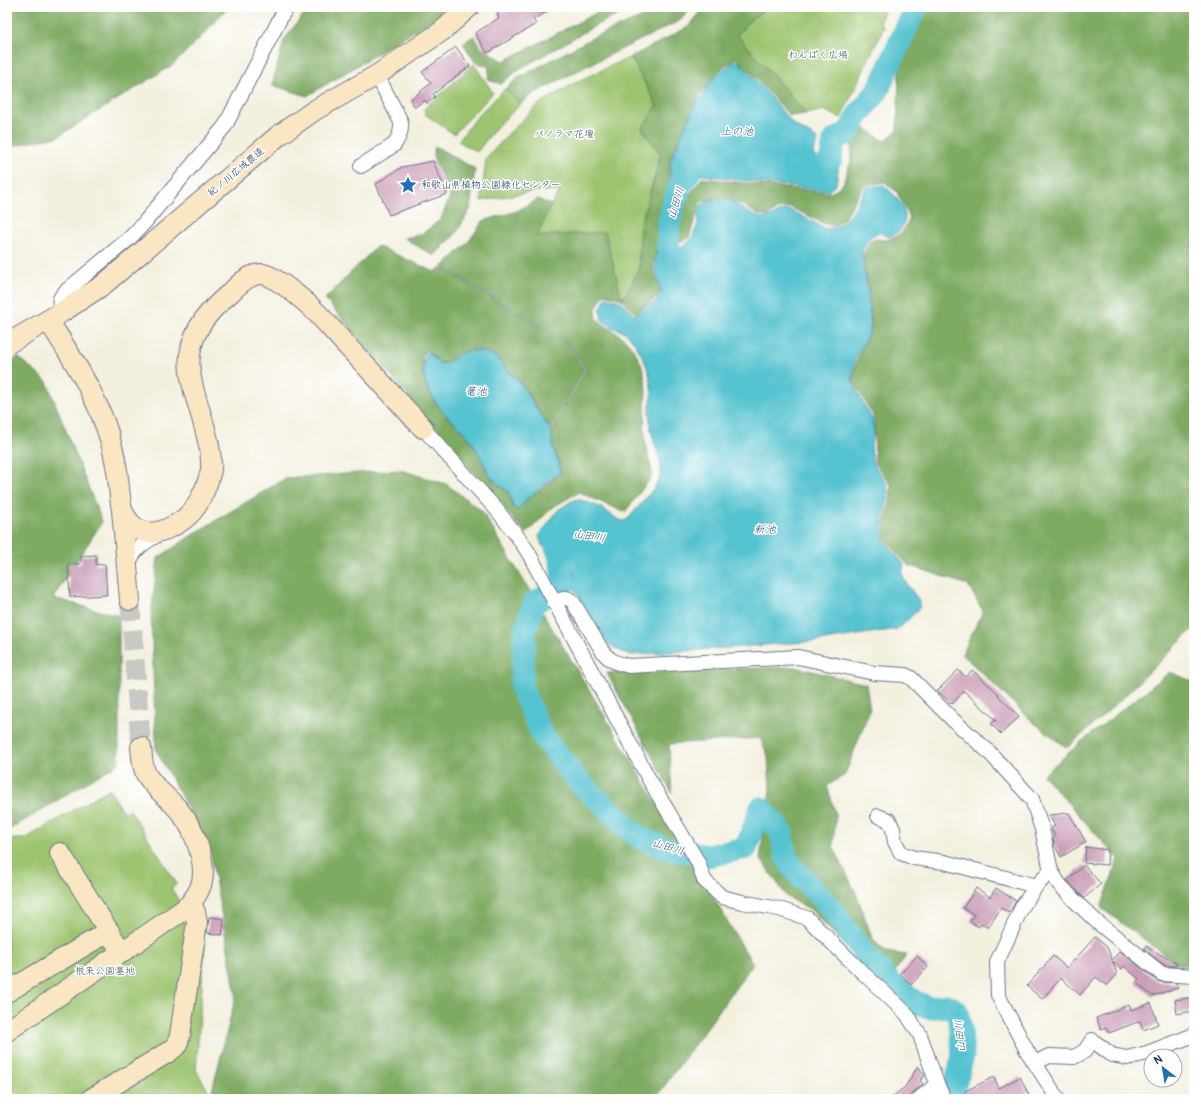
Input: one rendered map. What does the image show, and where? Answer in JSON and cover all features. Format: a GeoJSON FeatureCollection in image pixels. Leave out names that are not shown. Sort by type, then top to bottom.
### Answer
{"type":"FeatureCollection","features":[{"type":"Feature","properties":{"kind":"street"},"geometry":{"type":"LineString","coordinates":[[130,600],[122,510],[111,441],[94,396],[76,364],[55,316],[59,304],[59,298],[135,232],[155,211],[225,126],[283,13],[288,7]]}},
{"type":"Feature","properties":{"kind":"street","name":"紀ノ川広域農道"},"geometry":{"type":"LineString","coordinates":[[7,344],[55,316],[103,285],[278,136],[315,110],[377,75],[442,31],[468,7]]}},
{"type":"Feature","properties":{"kind":"street"},"geometry":{"type":"LineString","coordinates":[[361,166],[394,145],[402,129],[401,122],[377,75]]}},
{"type":"Feature","properties":{"kind":"street"},"geometry":{"type":"LineString","coordinates":[[128,571],[131,556],[150,539],[183,520],[196,508],[206,488],[211,469],[210,449],[191,378],[189,365],[192,344],[196,332],[208,314],[243,282],[252,276],[264,274],[303,300],[336,334],[497,510],[520,540],[534,563],[650,781],[698,862],[704,880],[722,897],[779,909],[807,918],[906,1013],[920,1035],[937,1084],[944,1099]]}},
{"type":"Feature","properties":{"kind":"street"},"geometry":{"type":"LineString","coordinates":[[122,510],[130,523],[144,532],[157,533],[167,530]]}},
{"type":"Feature","properties":{"kind":"street"},"geometry":{"type":"LineString","coordinates":[[554,602],[564,597],[569,598],[574,602],[608,658],[616,663],[629,666],[798,657],[874,673],[905,675],[911,678],[989,752],[1032,799],[1042,829],[1051,871],[1059,884],[1097,922],[1162,974],[1194,976]]}},
{"type":"Feature","properties":{"kind":"street"},"geometry":{"type":"LineString","coordinates":[[7,1031],[174,917],[191,904],[200,888],[202,880],[201,861],[193,832],[183,814],[154,784],[146,773],[141,747]]}},
{"type":"Feature","properties":{"kind":"street"},"geometry":{"type":"LineString","coordinates":[[878,816],[889,820],[894,828],[895,842],[901,853],[914,858],[944,862],[1036,886]]}},
{"type":"Feature","properties":{"kind":"street"},"geometry":{"type":"LineString","coordinates":[[60,853],[122,952]]}},
{"type":"Feature","properties":{"kind":"street"},"geometry":{"type":"LineString","coordinates":[[1051,871],[1036,886],[1022,907],[997,962],[998,995],[1027,1051],[1054,1098]]}},
{"type":"Feature","properties":{"kind":"street"},"geometry":{"type":"LineString","coordinates":[[91,1099],[177,1046],[180,1035],[196,922],[195,912],[191,904]]}},
{"type":"Feature","properties":{"kind":"street"},"geometry":{"type":"LineString","coordinates":[[7,992],[109,931]]}},
{"type":"Feature","properties":{"kind":"street"},"geometry":{"type":"LineString","coordinates":[[1035,1063],[1049,1056],[1074,1057],[1084,1051],[1092,1040],[1112,1055],[1127,1058],[1147,1053],[1194,1035]]}},
{"type":"Feature","properties":{"kind":"street"},"geometry":{"type":"LineString","coordinates":[[920,1099],[937,1084]]}},
{"type":"Feature","properties":{"kind":"green space"},"geometry":{"type":"Polygon","coordinates":[[[7,7],[228,7],[174,64],[57,137],[7,147],[7,7]]]}},
{"type":"Feature","properties":{"kind":"green space"},"geometry":{"type":"Polygon","coordinates":[[[309,7],[451,7],[444,13],[307,96],[272,85],[284,40],[309,7]]]}},
{"type":"Feature","properties":{"kind":"green space"},"geometry":{"type":"Polygon","coordinates":[[[602,7],[637,7],[600,23],[518,70],[501,84],[488,80],[489,67],[475,62],[463,43],[474,36],[481,48],[504,61],[600,11],[602,7]]]}},
{"type":"Feature","properties":{"kind":"green space"},"geometry":{"type":"Polygon","coordinates":[[[664,7],[691,7],[681,20],[577,71],[530,96],[521,104],[505,89],[518,78],[594,37],[664,7]]]}},
{"type":"Feature","properties":{"kind":"green space"},"geometry":{"type":"Polygon","coordinates":[[[705,7],[769,7],[751,19],[737,35],[807,114],[790,116],[737,59],[724,66],[700,94],[670,159],[665,247],[656,250],[653,268],[661,293],[649,304],[635,313],[622,299],[629,290],[639,268],[640,227],[661,155],[642,128],[657,106],[631,57],[688,27],[705,7]]]}},
{"type":"Feature","properties":{"kind":"green space","name":"わんぱく広場"},"geometry":{"type":"Polygon","coordinates":[[[769,7],[885,7],[880,23],[884,27],[841,118],[823,110],[807,114],[737,35],[751,19],[769,7]]]}},
{"type":"Feature","properties":{"kind":"green space"},"geometry":{"type":"Polygon","coordinates":[[[909,7],[1194,7],[1194,628],[1125,696],[1067,748],[1033,722],[962,654],[983,611],[968,585],[908,565],[887,541],[883,526],[890,502],[891,485],[875,463],[874,417],[853,380],[856,362],[872,326],[868,285],[864,266],[864,253],[872,239],[888,240],[902,233],[910,218],[897,192],[885,182],[864,185],[844,219],[834,226],[825,224],[790,207],[778,209],[768,216],[756,214],[743,205],[723,197],[700,202],[689,238],[679,242],[673,242],[673,225],[688,196],[702,178],[831,193],[843,184],[852,158],[851,140],[860,125],[884,141],[897,131],[899,75],[909,7]]]}},
{"type":"Feature","properties":{"kind":"green space","name":"パノラマ花壇"},"geometry":{"type":"Polygon","coordinates":[[[631,57],[657,106],[642,128],[661,155],[640,227],[639,268],[629,290],[622,299],[536,236],[551,205],[560,191],[535,191],[481,201],[486,159],[510,132],[539,104],[582,79],[631,57]]]}},
{"type":"Feature","properties":{"kind":"green space"},"geometry":{"type":"Polygon","coordinates":[[[474,64],[493,93],[454,134],[426,115],[424,109],[474,64]]]}},
{"type":"Feature","properties":{"kind":"green space"},"geometry":{"type":"Polygon","coordinates":[[[505,89],[521,104],[497,126],[477,152],[458,141],[480,113],[505,89]]]}},
{"type":"Feature","properties":{"kind":"green space"},"geometry":{"type":"Polygon","coordinates":[[[435,146],[475,169],[470,210],[455,235],[434,256],[404,238],[422,234],[441,219],[450,196],[433,156],[435,146]]]}},
{"type":"Feature","properties":{"kind":"green space"},"geometry":{"type":"Polygon","coordinates":[[[538,199],[551,205],[537,236],[605,232],[622,299],[604,294],[596,308],[597,319],[627,341],[638,357],[642,368],[646,391],[645,439],[653,475],[625,512],[579,492],[553,507],[526,534],[325,299],[377,246],[435,272],[441,268],[567,343],[584,370],[551,430],[521,383],[497,357],[484,351],[470,350],[459,353],[448,362],[440,363],[426,349],[422,357],[426,386],[435,403],[470,439],[488,474],[497,485],[508,491],[513,507],[517,511],[529,498],[561,472],[559,462],[553,448],[552,432],[586,370],[568,342],[442,267],[467,244],[483,221],[517,211],[538,199]]]}},
{"type":"Feature","properties":{"kind":"green space"},"geometry":{"type":"Polygon","coordinates":[[[18,357],[47,382],[102,522],[53,598],[119,616],[119,763],[7,831],[7,364],[18,357]]]}},
{"type":"Feature","properties":{"kind":"green space"},"geometry":{"type":"Polygon","coordinates":[[[400,470],[446,484],[482,511],[753,964],[655,1099],[210,1099],[236,995],[210,850],[156,750],[151,615],[158,558],[195,533],[286,478],[400,470]]]}},
{"type":"Feature","properties":{"kind":"green space"},"geometry":{"type":"Polygon","coordinates":[[[795,667],[866,684],[870,709],[845,775],[827,786],[836,815],[833,846],[856,893],[873,940],[886,952],[907,955],[895,971],[901,983],[892,990],[810,909],[787,897],[760,858],[770,792],[768,756],[760,738],[669,744],[672,793],[607,673],[795,667]]]}},
{"type":"Feature","properties":{"kind":"green space"},"geometry":{"type":"Polygon","coordinates":[[[1170,672],[1194,682],[1194,965],[1179,965],[1101,908],[1118,859],[1043,775],[1081,742],[1170,672]]]}},
{"type":"Feature","properties":{"kind":"green space","name":"根来公園墓地"},"geometry":{"type":"Polygon","coordinates":[[[109,789],[124,813],[130,810],[177,884],[171,888],[205,943],[196,1070],[213,1099],[7,1099],[7,839],[25,839],[109,789]]]}},
{"type":"Feature","properties":{"kind":"water","name":"上の池"},"geometry":{"type":"Polygon","coordinates":[[[734,62],[739,62],[793,124],[816,138],[818,141],[813,153],[816,158],[825,158],[827,138],[834,136],[842,144],[836,184],[829,191],[701,175],[689,187],[670,179],[672,157],[692,111],[715,78],[734,62]]]}},
{"type":"Feature","properties":{"kind":"water","name":"新池"},"geometry":{"type":"Polygon","coordinates":[[[884,185],[901,204],[905,214],[905,219],[900,231],[889,237],[879,232],[870,237],[862,252],[871,326],[854,361],[852,380],[872,418],[874,432],[871,446],[873,463],[887,484],[888,500],[881,526],[885,541],[904,564],[902,574],[906,583],[918,599],[920,607],[897,629],[818,641],[632,655],[616,649],[607,643],[573,587],[571,579],[575,575],[563,543],[559,541],[547,547],[542,546],[539,536],[558,510],[570,502],[578,499],[600,507],[619,520],[624,521],[629,518],[655,487],[660,477],[660,461],[651,431],[649,412],[652,395],[649,373],[643,357],[626,333],[612,327],[602,320],[600,310],[606,297],[622,302],[634,315],[650,306],[662,294],[655,268],[657,251],[680,248],[691,240],[698,224],[698,214],[701,205],[708,202],[718,199],[727,200],[733,202],[755,216],[762,217],[768,217],[784,210],[788,210],[823,228],[831,228],[838,226],[850,215],[866,187],[884,185]]]}},
{"type":"Feature","properties":{"kind":"water","name":"篭池"},"geometry":{"type":"Polygon","coordinates":[[[427,351],[440,364],[448,363],[460,354],[471,351],[485,352],[497,358],[520,383],[551,431],[553,448],[560,472],[529,497],[517,510],[513,506],[508,491],[499,485],[489,474],[473,443],[445,414],[433,398],[428,389],[423,370],[427,351]]]}},
{"type":"Feature","properties":{"kind":"building"},"geometry":{"type":"Polygon","coordinates":[[[507,7],[554,7],[533,20],[536,24],[487,53],[475,33],[499,18],[497,13],[507,7]]]}},
{"type":"Feature","properties":{"kind":"building"},"geometry":{"type":"Polygon","coordinates":[[[456,47],[470,66],[433,94],[435,97],[427,103],[425,100],[415,107],[410,100],[431,83],[422,72],[456,47]]]}},
{"type":"Feature","properties":{"kind":"building"},"geometry":{"type":"Polygon","coordinates":[[[433,161],[447,194],[389,215],[376,184],[402,167],[433,161]]]}},
{"type":"Feature","properties":{"kind":"building"},"geometry":{"type":"Polygon","coordinates":[[[96,555],[96,565],[105,564],[107,595],[70,597],[68,564],[81,564],[81,556],[96,555]]]}},
{"type":"Feature","properties":{"kind":"building"},"geometry":{"type":"Polygon","coordinates":[[[958,670],[966,677],[972,670],[999,694],[998,695],[1019,717],[1001,734],[991,724],[996,720],[964,691],[952,704],[937,691],[958,670]]]}},
{"type":"Feature","properties":{"kind":"building"},"geometry":{"type":"Polygon","coordinates":[[[1069,813],[1086,842],[1061,857],[1054,844],[1053,838],[1055,837],[1051,828],[1055,826],[1049,815],[1069,813]]]}},
{"type":"Feature","properties":{"kind":"building"},"geometry":{"type":"Polygon","coordinates":[[[1086,847],[1108,850],[1107,865],[1084,863],[1086,847]]]}},
{"type":"Feature","properties":{"kind":"building"},"geometry":{"type":"Polygon","coordinates":[[[1084,865],[1101,884],[1084,898],[1067,880],[1084,865]]]}},
{"type":"Feature","properties":{"kind":"building"},"geometry":{"type":"Polygon","coordinates":[[[976,888],[990,897],[996,888],[1016,901],[1009,913],[1001,908],[988,928],[981,923],[979,927],[970,921],[974,915],[963,908],[976,888]]]}},
{"type":"Feature","properties":{"kind":"building"},"geometry":{"type":"Polygon","coordinates":[[[209,917],[224,919],[222,935],[207,933],[209,917]]]}},
{"type":"Feature","properties":{"kind":"building"},"geometry":{"type":"Polygon","coordinates":[[[1095,937],[1107,947],[1112,960],[1120,951],[1157,981],[1176,983],[1178,988],[1152,996],[1136,982],[1139,979],[1124,966],[1122,969],[1112,961],[1117,974],[1107,986],[1096,977],[1080,995],[1061,978],[1042,999],[1027,986],[1053,956],[1067,968],[1095,937]]]}},
{"type":"Feature","properties":{"kind":"building"},"geometry":{"type":"Polygon","coordinates":[[[1146,946],[1177,964],[1175,966],[1165,966],[1144,949],[1146,946]]]}},
{"type":"Feature","properties":{"kind":"building"},"geometry":{"type":"Polygon","coordinates":[[[917,956],[928,967],[911,985],[900,974],[917,956]]]}},
{"type":"Feature","properties":{"kind":"building"},"geometry":{"type":"Polygon","coordinates":[[[1194,997],[1194,1011],[1177,1014],[1175,1000],[1194,997]]]}},
{"type":"Feature","properties":{"kind":"building"},"geometry":{"type":"Polygon","coordinates":[[[1151,1003],[1158,1024],[1143,1030],[1140,1021],[1109,1033],[1106,1027],[1101,1029],[1096,1018],[1129,1005],[1131,1010],[1151,1003]]]}},
{"type":"Feature","properties":{"kind":"building"},"geometry":{"type":"Polygon","coordinates":[[[918,1066],[925,1076],[920,1080],[923,1084],[909,1099],[889,1099],[905,1087],[918,1066]]]}},
{"type":"Feature","properties":{"kind":"building"},"geometry":{"type":"Polygon","coordinates":[[[994,1077],[999,1088],[1020,1077],[1031,1099],[969,1099],[965,1091],[994,1077]]]}},
{"type":"Feature","properties":{"kind":"waterway","name":"山田川"},"geometry":{"type":"LineString","coordinates":[[826,165],[831,159],[834,140],[848,133],[858,115],[877,92],[916,7]]}},
{"type":"Feature","properties":{"kind":"waterway","name":"山田川"},"geometry":{"type":"LineString","coordinates":[[681,277],[668,248],[669,221],[679,187],[693,167],[702,160]]}},
{"type":"Feature","properties":{"kind":"waterway","name":"山田川"},"geometry":{"type":"LineString","coordinates":[[575,534],[566,533],[552,536],[561,560],[563,584],[557,590],[534,603],[525,632],[521,687],[542,735],[577,780],[637,836],[667,849],[708,856],[746,848],[761,808],[781,831],[785,854],[795,871],[828,904],[869,960],[894,986],[915,1002],[931,1008],[947,1005],[957,1011],[961,1030],[963,1055],[950,1099]]}},
{"type":"Feature","properties":{"kind":"waterway"},"geometry":{"type":"LineString","coordinates":[[957,1099],[971,1044],[967,1018],[959,1020]]}},
{"type":"Feature","properties":{"kind":"tunnel"},"geometry":{"type":"LineString","coordinates":[[130,600],[141,747]]}},
{"type":"Feature","properties":{"kind":"place","name":"和歌山県植物公園緑化センター"},"geometry":{"type":"Point","coordinates":[408,185]}}]}
